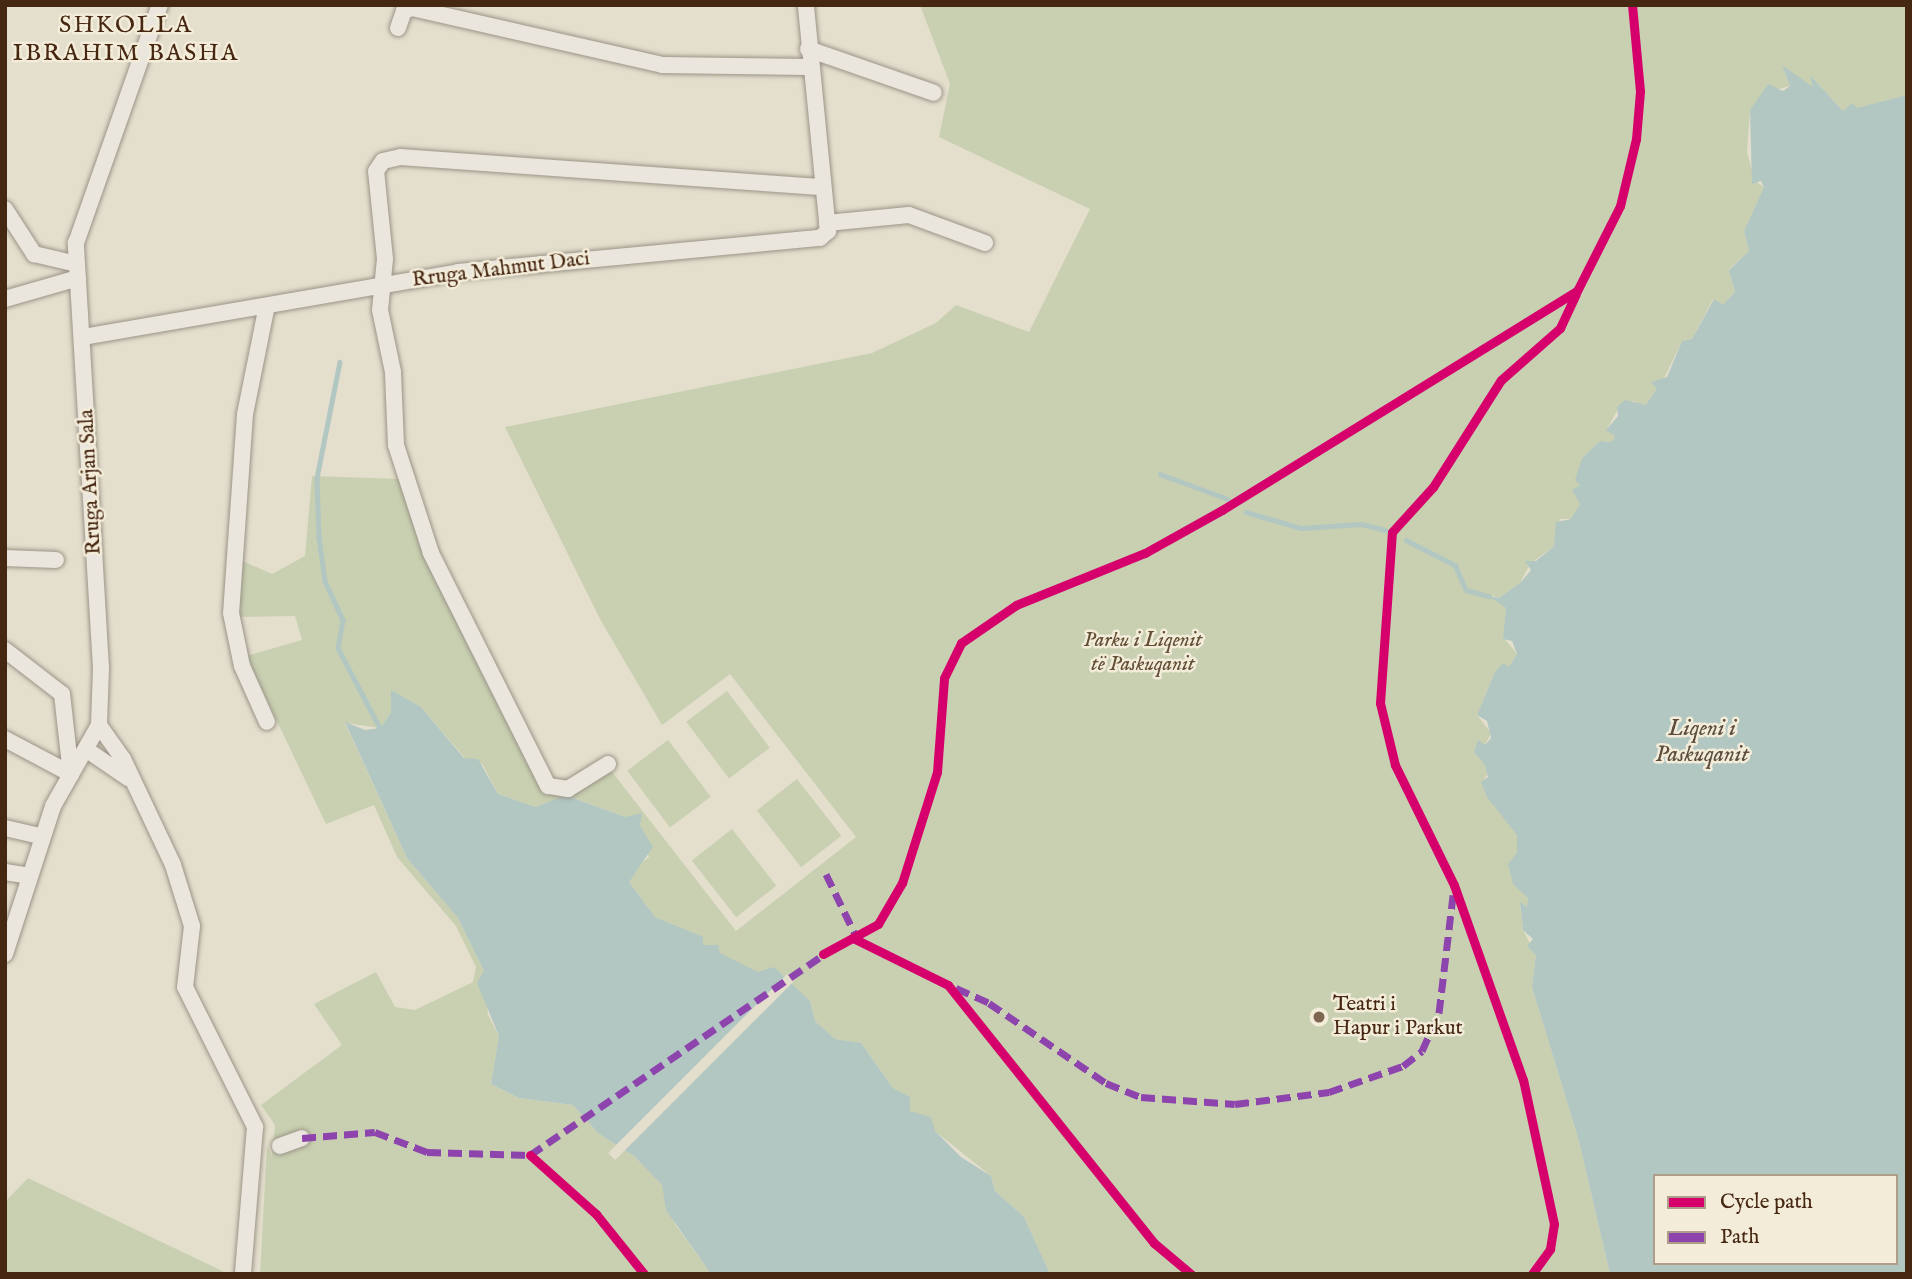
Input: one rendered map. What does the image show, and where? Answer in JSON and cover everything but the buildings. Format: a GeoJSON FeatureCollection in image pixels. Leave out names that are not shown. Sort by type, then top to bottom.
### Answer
{"type":"FeatureCollection","features":[{"type":"Feature","properties":{"kind":"street","name":"Rruga Arjan Sala"},"geometry":{"type":"LineString","coordinates":[[5,954],[41,836],[71,774],[99,725],[78,271],[85,203],[160,5]]}},
{"type":"Feature","properties":{"kind":"street"},"geometry":{"type":"LineString","coordinates":[[803,6],[827,223],[909,215],[985,243]]}},
{"type":"Feature","properties":{"kind":"street"},"geometry":{"type":"LineString","coordinates":[[398,29],[404,11],[412,8],[662,65],[808,67]]}},
{"type":"Feature","properties":{"kind":"street"},"geometry":{"type":"LineString","coordinates":[[808,49],[934,93]]}},
{"type":"Feature","properties":{"kind":"street"},"geometry":{"type":"LineString","coordinates":[[607,764],[568,789],[548,786],[431,553],[400,467],[381,287],[385,258],[376,171],[383,161],[583,166],[822,187]]}},
{"type":"Feature","properties":{"kind":"street"},"geometry":{"type":"LineString","coordinates":[[5,209],[34,254],[78,271]]}},
{"type":"Feature","properties":{"kind":"street","name":"Rruga Mahmut Daci"},"geometry":{"type":"LineString","coordinates":[[83,337],[190,314],[266,310],[458,272],[708,246],[782,246],[820,238],[827,223]]}},
{"type":"Feature","properties":{"kind":"street"},"geometry":{"type":"LineString","coordinates":[[5,299],[78,271]]}},
{"type":"Feature","properties":{"kind":"street"},"geometry":{"type":"LineString","coordinates":[[266,310],[245,414],[231,613],[242,666],[267,722]]}},
{"type":"Feature","properties":{"kind":"street"},"geometry":{"type":"LineString","coordinates":[[5,558],[56,560]]}},
{"type":"Feature","properties":{"kind":"street"},"geometry":{"type":"LineString","coordinates":[[5,650],[62,694],[71,774]]}},
{"type":"Feature","properties":{"kind":"street"},"geometry":{"type":"LineString","coordinates":[[99,725],[134,785],[173,865],[192,926],[185,987],[196,1019],[255,1127],[243,1274]]}},
{"type":"Feature","properties":{"kind":"street"},"geometry":{"type":"LineString","coordinates":[[5,739],[71,774]]}},
{"type":"Feature","properties":{"kind":"street"},"geometry":{"type":"LineString","coordinates":[[86,750],[103,756],[134,785]]}},
{"type":"Feature","properties":{"kind":"street"},"geometry":{"type":"LineString","coordinates":[[5,828],[41,836]]}},
{"type":"Feature","properties":{"kind":"street"},"geometry":{"type":"LineString","coordinates":[[5,872],[29,876]]}},
{"type":"Feature","properties":{"kind":"street"},"geometry":{"type":"LineString","coordinates":[[280,1146],[302,1138]]}},
{"type":"Feature","properties":{"kind":"green space","name":"Parku i Liqenit të Paskuqanit"},"geometry":{"type":"Polygon","coordinates":[[[920,5],[1907,5],[1907,95],[1844,112],[1811,76],[1814,89],[1783,67],[1790,86],[1767,92],[1750,110],[1747,152],[1755,181],[1764,187],[1744,231],[1749,251],[1729,269],[1735,292],[1723,306],[1713,299],[1692,339],[1682,341],[1655,397],[1643,407],[1634,401],[1618,409],[1607,429],[1615,436],[1612,442],[1600,441],[1582,458],[1580,504],[1572,519],[1560,519],[1554,546],[1530,564],[1520,583],[1499,598],[1490,595],[1506,608],[1504,638],[1517,654],[1509,667],[1495,672],[1477,715],[1491,733],[1485,745],[1479,744],[1488,774],[1482,782],[1517,835],[1519,884],[1528,898],[1528,907],[1520,904],[1523,930],[1536,955],[1532,987],[1579,1141],[1610,1274],[1050,1274],[1024,1217],[995,1191],[991,1176],[910,1111],[910,1097],[893,1088],[861,1043],[835,1039],[815,1021],[810,1001],[702,945],[702,937],[655,917],[629,882],[629,874],[649,857],[625,817],[565,795],[536,807],[498,794],[483,765],[465,758],[421,707],[392,691],[391,713],[380,728],[345,723],[407,858],[458,918],[484,971],[488,1015],[499,1036],[491,1084],[519,1098],[573,1105],[598,1133],[634,1156],[662,1185],[675,1224],[711,1274],[260,1274],[267,1146],[272,1156],[275,1125],[261,1105],[342,1045],[314,1004],[376,972],[395,1007],[415,1010],[473,982],[476,967],[456,926],[397,857],[374,805],[326,824],[246,656],[302,640],[295,616],[239,617],[238,559],[272,574],[305,556],[312,476],[400,479],[545,791],[570,793],[609,768],[736,931],[856,837],[730,674],[662,725],[600,619],[505,427],[872,353],[936,323],[956,305],[1029,332],[1090,209],[939,137],[950,84],[920,5]]]}},
{"type":"Feature","properties":{"kind":"green space"},"geometry":{"type":"Polygon","coordinates":[[[727,691],[770,748],[729,778],[686,722],[727,691]]]}},
{"type":"Feature","properties":{"kind":"green space"},"geometry":{"type":"Polygon","coordinates":[[[668,740],[711,797],[670,827],[627,771],[668,740]]]}},
{"type":"Feature","properties":{"kind":"green space"},"geometry":{"type":"Polygon","coordinates":[[[797,779],[841,836],[801,867],[757,810],[797,779]]]}},
{"type":"Feature","properties":{"kind":"green space"},"geometry":{"type":"Polygon","coordinates":[[[732,829],[776,886],[736,917],[692,860],[732,829]]]}},
{"type":"Feature","properties":{"kind":"green space"},"geometry":{"type":"Polygon","coordinates":[[[28,1178],[227,1274],[5,1274],[5,1202],[28,1178]]]}},
{"type":"Feature","properties":{"kind":"water","name":"Liqeni i Paskuqanit"},"geometry":{"type":"Polygon","coordinates":[[[1782,65],[1813,87],[1810,75],[1843,111],[1852,103],[1857,108],[1907,95],[1907,1274],[1610,1274],[1579,1141],[1532,987],[1536,955],[1527,946],[1533,939],[1523,930],[1520,902],[1527,907],[1528,898],[1513,884],[1508,864],[1517,853],[1517,835],[1487,797],[1481,782],[1488,777],[1485,765],[1474,752],[1478,740],[1485,745],[1491,738],[1487,721],[1477,715],[1495,672],[1503,663],[1509,667],[1517,654],[1512,641],[1503,639],[1506,608],[1489,596],[1499,598],[1520,583],[1531,570],[1525,561],[1536,561],[1554,546],[1556,522],[1571,519],[1580,504],[1572,490],[1580,485],[1575,480],[1582,458],[1600,441],[1612,442],[1615,436],[1606,430],[1618,416],[1617,407],[1625,400],[1646,405],[1657,389],[1651,382],[1667,377],[1682,341],[1692,339],[1714,299],[1723,305],[1735,292],[1729,270],[1749,251],[1744,231],[1764,187],[1761,181],[1752,184],[1750,110],[1768,84],[1783,91],[1790,86],[1782,65]]]}},
{"type":"Feature","properties":{"kind":"water"},"geometry":{"type":"Polygon","coordinates":[[[391,690],[421,707],[464,758],[478,759],[498,794],[536,807],[565,795],[625,817],[642,813],[640,826],[653,847],[629,882],[655,917],[703,937],[703,945],[718,945],[720,953],[758,972],[774,967],[810,1001],[815,1021],[835,1039],[861,1043],[893,1088],[910,1097],[910,1111],[931,1117],[935,1131],[961,1157],[991,1176],[995,1191],[1024,1217],[1050,1274],[711,1274],[666,1210],[662,1185],[634,1156],[598,1133],[573,1105],[519,1098],[491,1084],[499,1036],[477,983],[484,971],[458,918],[407,858],[345,722],[365,730],[380,728],[391,713],[391,690]]]}},
{"type":"Feature","properties":{"kind":"pier"},"geometry":{"type":"Polygon","coordinates":[[[787,974],[794,981],[615,1160],[608,1153],[787,974]]]}},
{"type":"Feature","properties":{"kind":"waterway"},"geometry":{"type":"LineString","coordinates":[[340,362],[317,478],[319,537],[325,581],[343,620],[338,648],[380,728]]}},
{"type":"Feature","properties":{"kind":"waterway"},"geometry":{"type":"LineString","coordinates":[[1160,474],[1228,499]]}},
{"type":"Feature","properties":{"kind":"waterway"},"geometry":{"type":"LineString","coordinates":[[1246,512],[1301,528],[1361,524],[1385,530]]}},
{"type":"Feature","properties":{"kind":"waterway"},"geometry":{"type":"LineString","coordinates":[[1406,540],[1455,565],[1466,590],[1489,596]]}},
{"type":"Feature","properties":{"kind":"marked path"},"geometry":{"type":"LineString","coordinates":[[826,874],[856,936]]}},
{"type":"Feature","properties":{"kind":"marked path"},"geometry":{"type":"LineString","coordinates":[[956,988],[989,1003],[1106,1083],[1141,1097],[1235,1104],[1329,1092],[1403,1066],[1422,1051],[1439,1013],[1453,895]]}},
{"type":"Feature","properties":{"kind":"marked path"},"geometry":{"type":"LineString","coordinates":[[302,1138],[375,1132],[427,1152],[530,1155],[829,951]]}},
{"type":"Feature","properties":{"kind":"cycle path"},"geometry":{"type":"LineString","coordinates":[[823,954],[878,924],[902,883],[937,772],[944,678],[961,643],[1016,605],[1145,553],[1222,510],[1577,291],[1620,206],[1636,139],[1640,91],[1632,5]]}},
{"type":"Feature","properties":{"kind":"cycle path"},"geometry":{"type":"LineString","coordinates":[[1532,1274],[1550,1249],[1554,1224],[1523,1080],[1454,885],[1395,765],[1380,703],[1392,532],[1433,487],[1501,380],[1560,328],[1576,294]]}},
{"type":"Feature","properties":{"kind":"cycle path"},"geometry":{"type":"LineString","coordinates":[[853,938],[948,985],[1154,1243],[1191,1274]]}},
{"type":"Feature","properties":{"kind":"cycle path"},"geometry":{"type":"LineString","coordinates":[[530,1155],[596,1214],[644,1274]]}},
{"type":"Feature","properties":{"kind":"place","name":"Teatri i Hapur i Parkut"},"geometry":{"type":"Point","coordinates":[1319,1017]}},
{"type":"Feature","properties":{"kind":"district","name":"SHKOLLA IBRAHIM BASHA"},"geometry":{"type":"Point","coordinates":[126,40]}}]}
